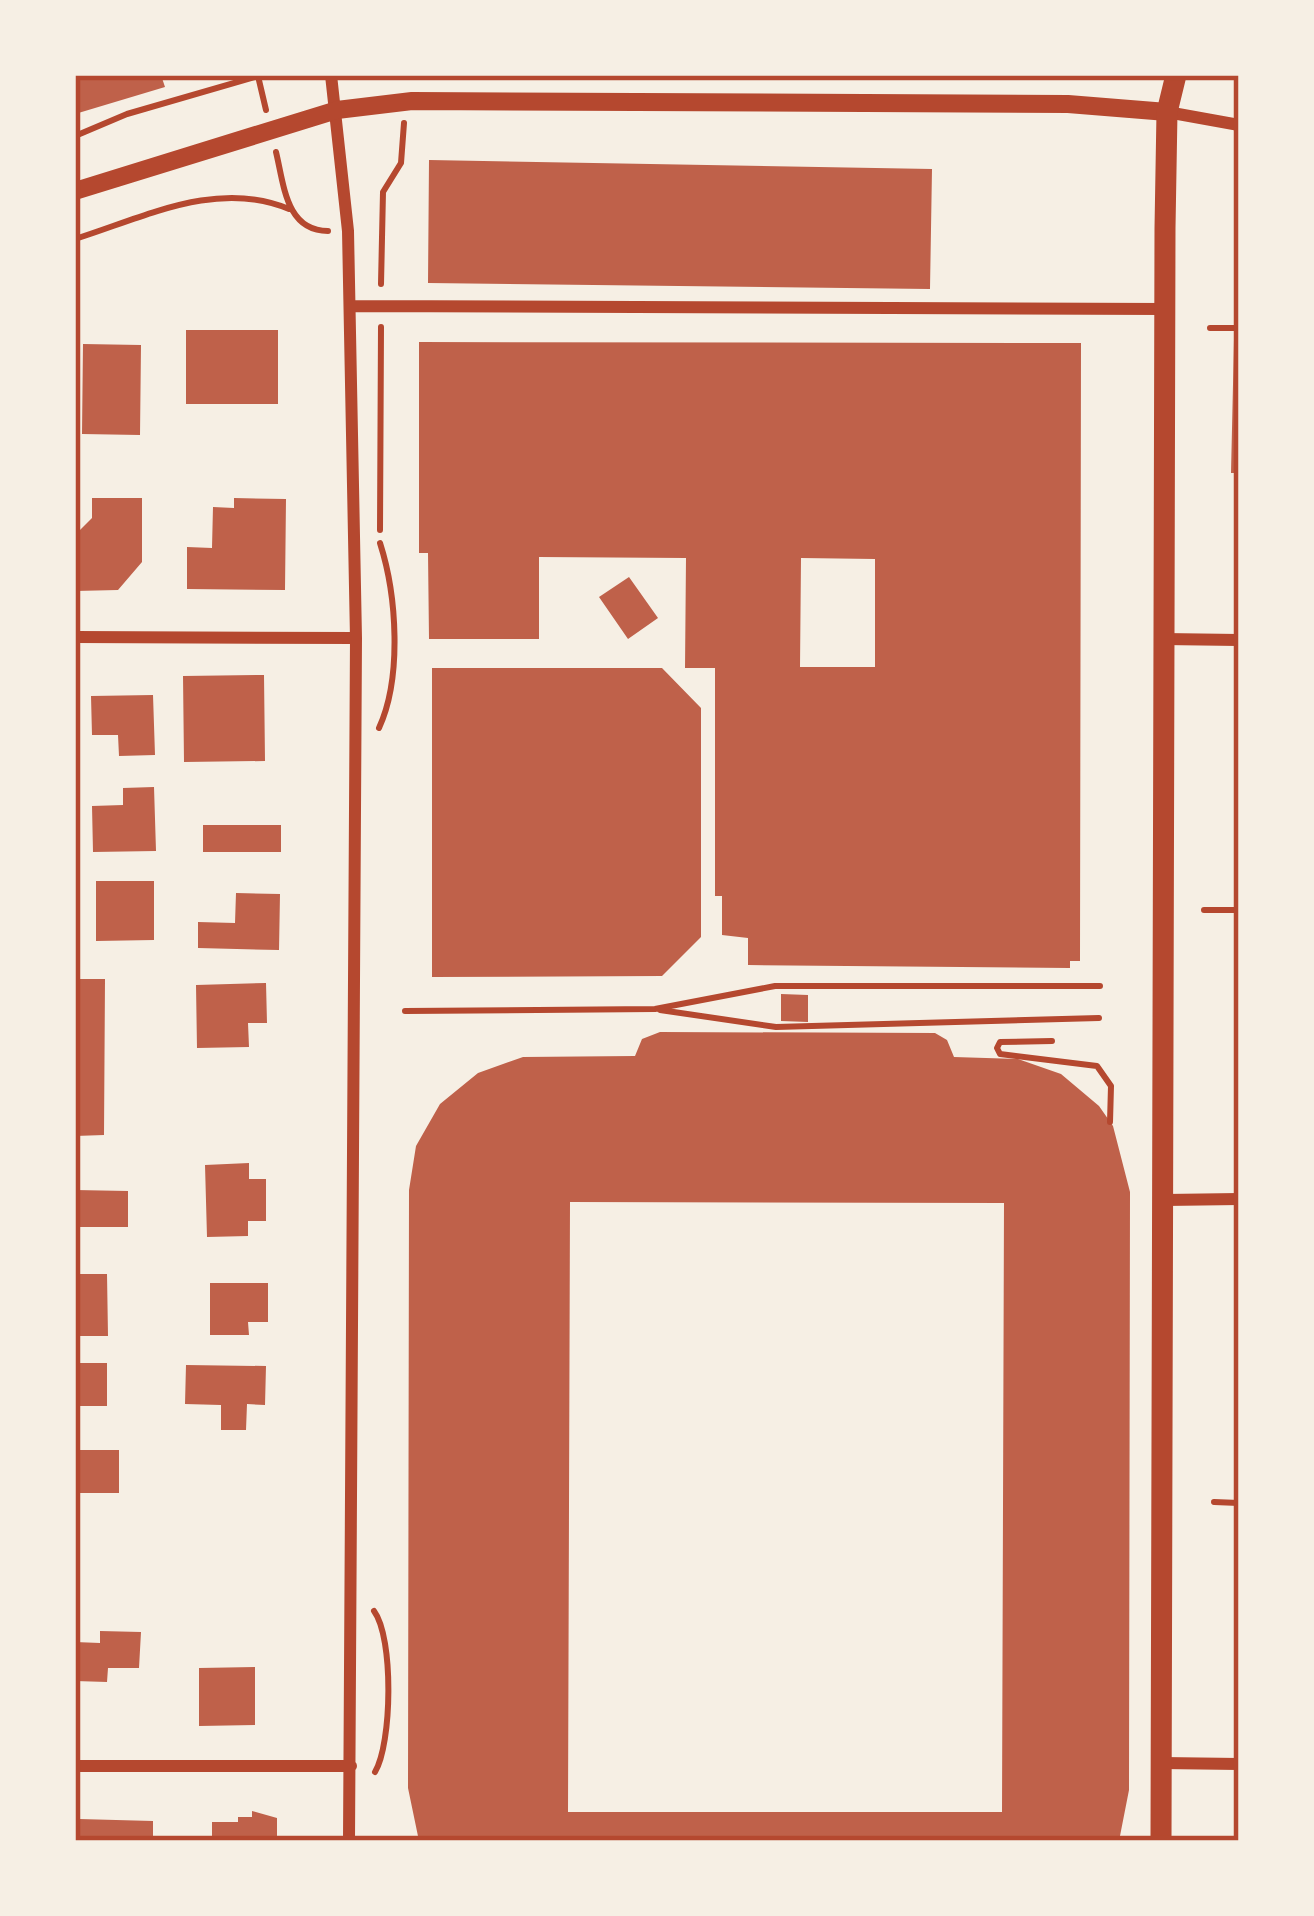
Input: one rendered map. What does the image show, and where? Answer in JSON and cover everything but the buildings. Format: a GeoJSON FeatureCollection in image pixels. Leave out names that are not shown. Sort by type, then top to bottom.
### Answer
{"type":"FeatureCollection","features":[{"type":"Feature","properties":{"kind":"main road"},"geometry":{"type":"LineString","coordinates":[[1160,75],[1167,112],[1161,1841]]}},
{"type":"Feature","properties":{"kind":"main road"},"geometry":{"type":"LineString","coordinates":[[1167,112],[1175,75]]}},
{"type":"Feature","properties":{"kind":"street"},"geometry":{"type":"LineString","coordinates":[[331,75],[351,306],[356,638],[349,1841]]}},
{"type":"Feature","properties":{"kind":"street"},"geometry":{"type":"LineString","coordinates":[[75,191],[337,110],[459,101],[1068,104],[1239,124]]}},
{"type":"Feature","properties":{"kind":"street"},"geometry":{"type":"LineString","coordinates":[[351,306],[1165,308]]}},
{"type":"Feature","properties":{"kind":"street"},"geometry":{"type":"LineString","coordinates":[[75,637],[356,638]]}},
{"type":"Feature","properties":{"kind":"street"},"geometry":{"type":"LineString","coordinates":[[1163,639],[1239,640]]}},
{"type":"Feature","properties":{"kind":"street"},"geometry":{"type":"LineString","coordinates":[[1165,1200],[1239,1198]]}},
{"type":"Feature","properties":{"kind":"street"},"geometry":{"type":"LineString","coordinates":[[1162,1763],[1239,1763]]}},
{"type":"Feature","properties":{"kind":"street"},"geometry":{"type":"LineString","coordinates":[[75,1766],[351,1766]]}},
{"type":"Feature","properties":{"kind":"path"},"geometry":{"type":"LineString","coordinates":[[75,136],[127,114],[261,75]]}},
{"type":"Feature","properties":{"kind":"path"},"geometry":{"type":"LineString","coordinates":[[381,291],[383,192],[404,153]]}},
{"type":"Feature","properties":{"kind":"path"},"geometry":{"type":"LineString","coordinates":[[280,171],[289,209]]}},
{"type":"Feature","properties":{"kind":"path"},"geometry":{"type":"LineString","coordinates":[[75,239],[208,197],[245,195],[289,209],[314,231]]}},
{"type":"Feature","properties":{"kind":"path"},"geometry":{"type":"LineString","coordinates":[[1210,328],[1239,328]]}},
{"type":"Feature","properties":{"kind":"path"},"geometry":{"type":"LineString","coordinates":[[1204,910],[1239,910]]}},
{"type":"Feature","properties":{"kind":"path"},"geometry":{"type":"LineString","coordinates":[[655,1010],[775,986],[1100,986]]}},
{"type":"Feature","properties":{"kind":"path"},"geometry":{"type":"LineString","coordinates":[[405,1011],[655,1010],[776,1028],[1099,1018]]}},
{"type":"Feature","properties":{"kind":"path"},"geometry":{"type":"LineString","coordinates":[[1052,1041],[1000,1042],[1000,1054],[1097,1066],[1111,1086],[1110,1122]]}},
{"type":"Feature","properties":{"kind":"path"},"geometry":{"type":"LineString","coordinates":[[1214,1502],[1239,1503]]}}]}
